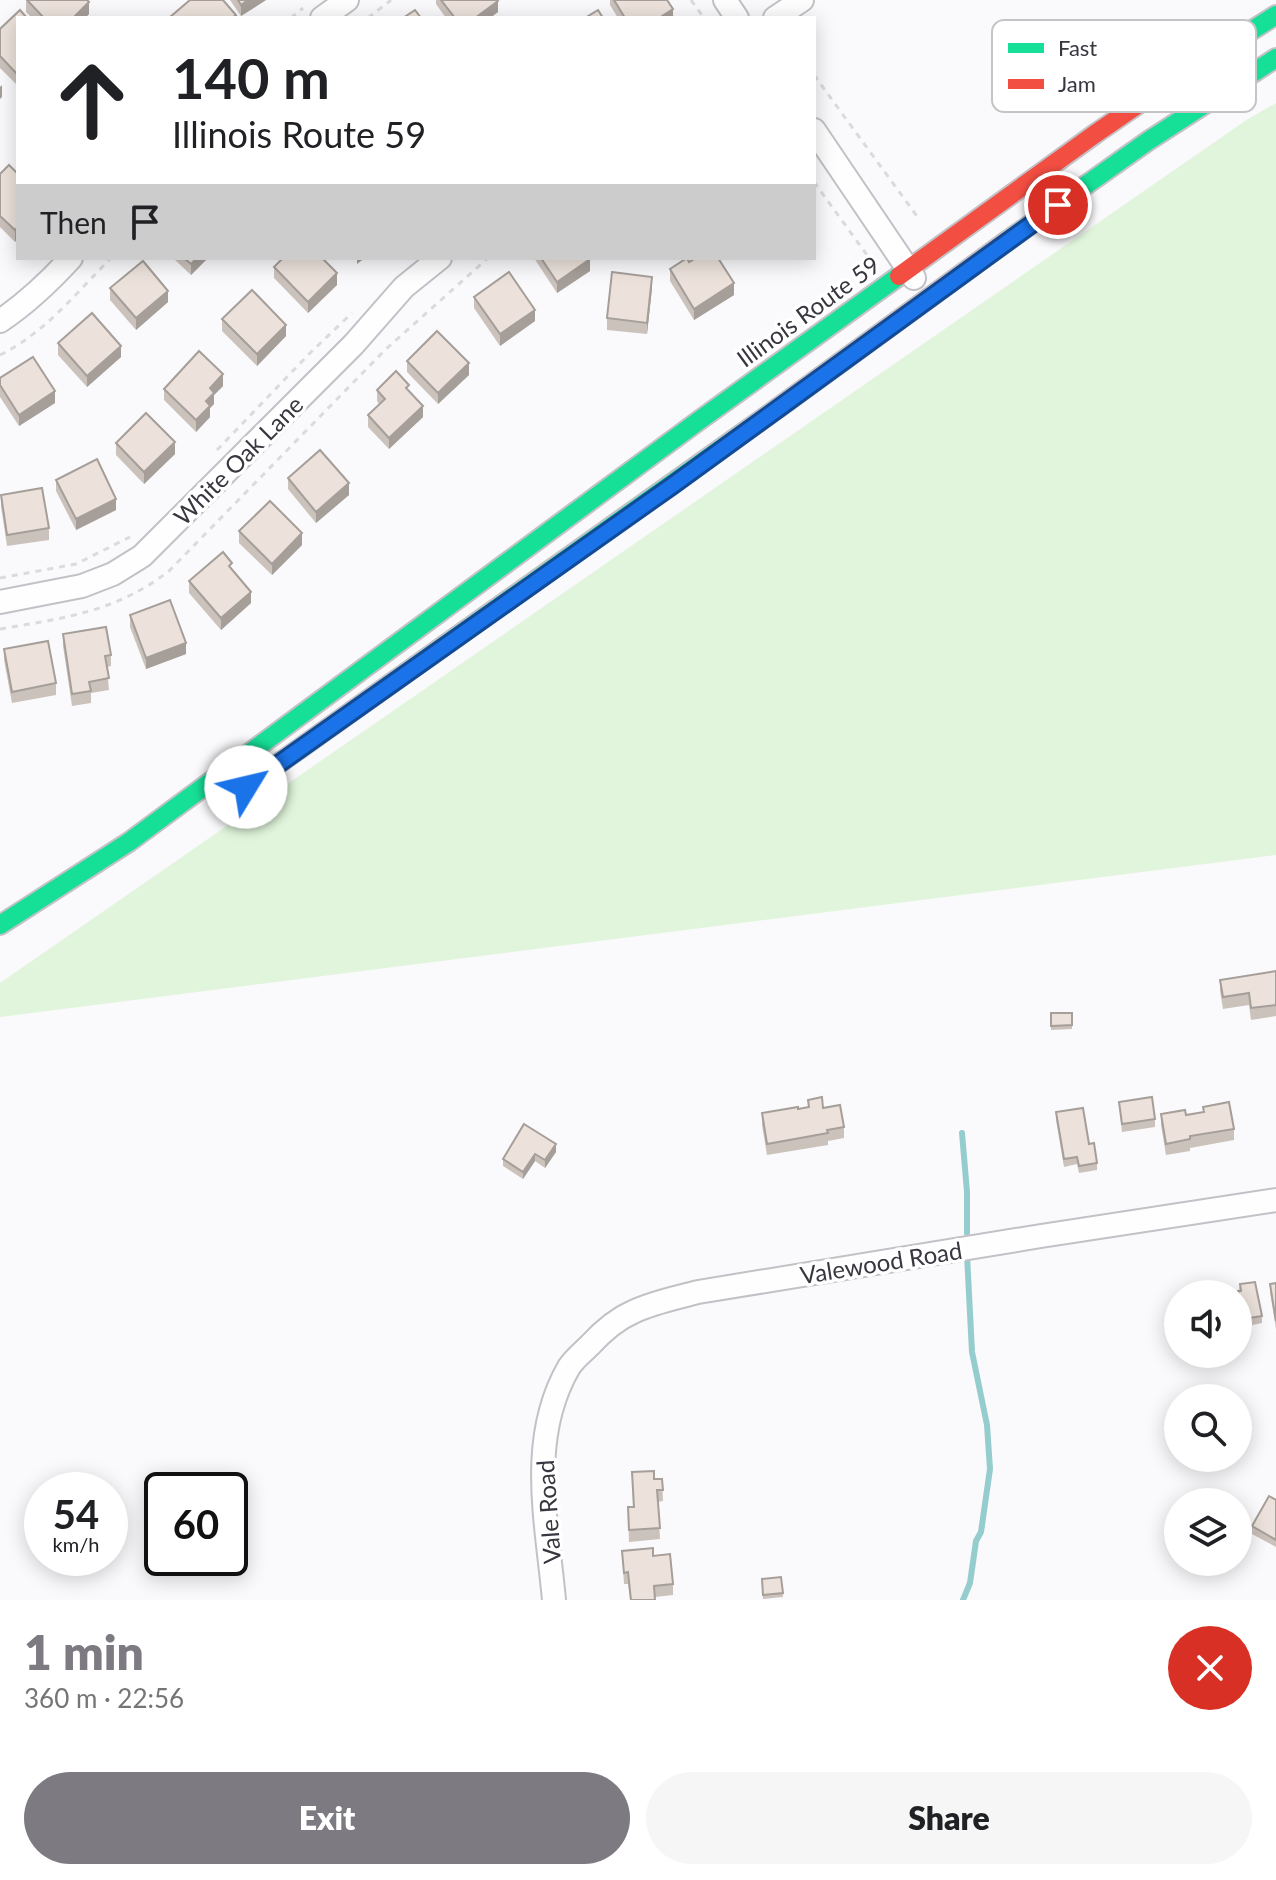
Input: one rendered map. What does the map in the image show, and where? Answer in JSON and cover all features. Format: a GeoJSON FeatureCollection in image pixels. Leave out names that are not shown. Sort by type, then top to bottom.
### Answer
{"type":"FeatureCollection","features":[{"type":"Feature","properties":{"kind":"main road","name":"Illinois Route 59"},"geometry":{"type":"LineString","coordinates":[[1256,28],[1276,15]]}},
{"type":"Feature","properties":{"kind":"main road"},"geometry":{"type":"LineString","coordinates":[[1256,70],[1276,58]]}},
{"type":"Feature","properties":{"kind":"main road","name":"Illinois Route 59"},"geometry":{"type":"LineString","coordinates":[[0,925],[129,842],[908,269],[1130,112]]}},
{"type":"Feature","properties":{"kind":"main road"},"geometry":{"type":"LineString","coordinates":[[222,804],[1192,112]]}},
{"type":"Feature","properties":{"kind":"street"},"geometry":{"type":"LineString","coordinates":[[325,16],[347,0]]}},
{"type":"Feature","properties":{"kind":"street"},"geometry":{"type":"LineString","coordinates":[[778,16],[802,0]]}},
{"type":"Feature","properties":{"kind":"street"},"geometry":{"type":"LineString","coordinates":[[816,133],[929,299]]}},
{"type":"Feature","properties":{"kind":"street"},"geometry":{"type":"LineString","coordinates":[[0,321],[21,307],[69,260]]}},
{"type":"Feature","properties":{"kind":"street","name":"White Oak Lane"},"geometry":{"type":"LineString","coordinates":[[0,602],[82,586],[113,574],[142,556],[354,344],[404,287],[438,260]]}},
{"type":"Feature","properties":{"kind":"street","name":"Valewood Road"},"geometry":{"type":"LineString","coordinates":[[547,1423],[570,1365],[600,1334],[621,1318],[649,1306],[698,1292],[1276,1200]]}},
{"type":"Feature","properties":{"kind":"street","name":"Vale Road"},"geometry":{"type":"LineString","coordinates":[[547,1423],[543,1472],[554,1600]]}},
{"type":"Feature","properties":{"kind":"path"},"geometry":{"type":"LineString","coordinates":[[293,16],[312,0]]}},
{"type":"Feature","properties":{"kind":"path"},"geometry":{"type":"LineString","coordinates":[[371,16],[391,0]]}},
{"type":"Feature","properties":{"kind":"path"},"geometry":{"type":"LineString","coordinates":[[816,78],[919,219]]}},
{"type":"Feature","properties":{"kind":"path"},"geometry":{"type":"LineString","coordinates":[[816,185],[867,255]]}},
{"type":"Feature","properties":{"kind":"path"},"geometry":{"type":"LineString","coordinates":[[0,355],[35,333],[60,312],[109,260]]}},
{"type":"Feature","properties":{"kind":"path"},"geometry":{"type":"LineString","coordinates":[[211,456],[353,312]]}},
{"type":"Feature","properties":{"kind":"path"},"geometry":{"type":"LineString","coordinates":[[0,578],[76,564],[130,537]]}},
{"type":"Feature","properties":{"kind":"green space"},"geometry":{"type":"Polygon","coordinates":[[[1276,103],[1276,855],[0,1017],[0,983],[1248,119],[1276,103]]]}},
{"type":"Feature","properties":{"kind":"building"},"geometry":{"type":"Polygon","coordinates":[[[27,0],[89,2],[75,16],[42,16],[27,0]]]}},
{"type":"Feature","properties":{"kind":"building"},"geometry":{"type":"Polygon","coordinates":[[[190,0],[223,0],[236,15],[235,16],[171,16],[190,0]]]}},
{"type":"Feature","properties":{"kind":"building"},"geometry":{"type":"Polygon","coordinates":[[[441,0],[498,1],[478,16],[453,16],[441,0]]]}},
{"type":"Feature","properties":{"kind":"building"},"geometry":{"type":"Polygon","coordinates":[[[614,0],[667,0],[673,9],[662,16],[624,16],[614,0]]]}},
{"type":"Feature","properties":{"kind":"building"},"geometry":{"type":"Polygon","coordinates":[[[20,10],[25,16],[16,16],[16,73],[0,56],[0,29],[20,10]]]}},
{"type":"Feature","properties":{"kind":"building"},"geometry":{"type":"Polygon","coordinates":[[[415,10],[420,16],[406,16],[415,10]]]}},
{"type":"Feature","properties":{"kind":"building"},"geometry":{"type":"Polygon","coordinates":[[[598,10],[602,16],[588,16],[598,10]]]}},
{"type":"Feature","properties":{"kind":"building"},"geometry":{"type":"Polygon","coordinates":[[[9,165],[16,172],[15,230],[0,216],[0,174],[9,165]]]}},
{"type":"Feature","properties":{"kind":"building"},"geometry":{"type":"Polygon","coordinates":[[[281,260],[324,260],[337,273],[308,302],[274,267],[281,260]]]}},
{"type":"Feature","properties":{"kind":"building"},"geometry":{"type":"Polygon","coordinates":[[[542,260],[589,260],[557,282],[542,260]]]}},
{"type":"Feature","properties":{"kind":"building"},"geometry":{"type":"Polygon","coordinates":[[[684,260],[719,260],[734,283],[694,309],[670,269],[684,260]]]}},
{"type":"Feature","properties":{"kind":"building"},"geometry":{"type":"Polygon","coordinates":[[[143,261],[168,291],[136,318],[110,288],[143,261]]]}},
{"type":"Feature","properties":{"kind":"building"},"geometry":{"type":"Polygon","coordinates":[[[509,272],[535,310],[500,334],[474,297],[509,272]]]}},
{"type":"Feature","properties":{"kind":"building"},"geometry":{"type":"Polygon","coordinates":[[[612,272],[652,277],[647,323],[607,318],[612,272]]]}},
{"type":"Feature","properties":{"kind":"building"},"geometry":{"type":"Polygon","coordinates":[[[252,290],[286,325],[257,354],[222,319],[252,290]]]}},
{"type":"Feature","properties":{"kind":"building"},"geometry":{"type":"Polygon","coordinates":[[[92,313],[121,346],[87,376],[58,343],[92,313]]]}},
{"type":"Feature","properties":{"kind":"building"},"geometry":{"type":"Polygon","coordinates":[[[437,331],[469,363],[438,393],[407,361],[437,331]]]}},
{"type":"Feature","properties":{"kind":"building"},"geometry":{"type":"Polygon","coordinates":[[[199,351],[223,374],[210,388],[214,393],[206,401],[210,406],[196,420],[164,389],[199,351]]]}},
{"type":"Feature","properties":{"kind":"building"},"geometry":{"type":"Polygon","coordinates":[[[33,357],[55,391],[19,415],[0,385],[0,378],[33,357]]]}},
{"type":"Feature","properties":{"kind":"building"},"geometry":{"type":"Polygon","coordinates":[[[396,371],[409,385],[406,388],[423,406],[389,438],[368,415],[385,399],[377,390],[396,371]]]}},
{"type":"Feature","properties":{"kind":"building"},"geometry":{"type":"Polygon","coordinates":[[[146,413],[175,442],[144,472],[116,443],[146,413]]]}},
{"type":"Feature","properties":{"kind":"building"},"geometry":{"type":"Polygon","coordinates":[[[320,450],[349,483],[316,512],[288,478],[320,450]]]}},
{"type":"Feature","properties":{"kind":"building"},"geometry":{"type":"Polygon","coordinates":[[[97,459],[116,499],[76,519],[56,480],[97,459]]]}},
{"type":"Feature","properties":{"kind":"building"},"geometry":{"type":"Polygon","coordinates":[[[42,488],[49,528],[7,535],[1,495],[42,488]]]}},
{"type":"Feature","properties":{"kind":"building"},"geometry":{"type":"Polygon","coordinates":[[[270,501],[302,533],[272,564],[239,531],[270,501]]]}},
{"type":"Feature","properties":{"kind":"building"},"geometry":{"type":"Polygon","coordinates":[[[223,552],[232,563],[229,566],[251,592],[221,618],[189,581],[223,552]]]}},
{"type":"Feature","properties":{"kind":"building"},"geometry":{"type":"Polygon","coordinates":[[[170,600],[186,643],[146,658],[130,615],[170,600]]]}},
{"type":"Feature","properties":{"kind":"building"},"geometry":{"type":"Polygon","coordinates":[[[106,627],[111,655],[105,656],[109,678],[89,682],[91,691],[72,694],[63,634],[106,627]]]}},
{"type":"Feature","properties":{"kind":"building"},"geometry":{"type":"Polygon","coordinates":[[[48,641],[56,683],[12,692],[4,649],[48,641]]]}},
{"type":"Feature","properties":{"kind":"building"},"geometry":{"type":"Polygon","coordinates":[[[1276,971],[1276,1005],[1251,1008],[1249,993],[1223,997],[1220,980],[1276,971]]]}},
{"type":"Feature","properties":{"kind":"building"},"geometry":{"type":"Polygon","coordinates":[[[1051,1013],[1072,1013],[1072,1025],[1051,1026],[1051,1013]]]}},
{"type":"Feature","properties":{"kind":"building"},"geometry":{"type":"Polygon","coordinates":[[[822,1097],[823,1108],[840,1105],[844,1127],[827,1130],[828,1133],[767,1144],[762,1113],[809,1107],[808,1100],[822,1097]]]}},
{"type":"Feature","properties":{"kind":"building"},"geometry":{"type":"Polygon","coordinates":[[[1152,1097],[1155,1119],[1122,1124],[1119,1102],[1152,1097]]]}},
{"type":"Feature","properties":{"kind":"building"},"geometry":{"type":"Polygon","coordinates":[[[1229,1102],[1234,1129],[1190,1136],[1190,1139],[1166,1144],[1161,1114],[1185,1110],[1186,1115],[1204,1112],[1203,1107],[1229,1102]]]}},
{"type":"Feature","properties":{"kind":"building"},"geometry":{"type":"Polygon","coordinates":[[[1083,1108],[1089,1144],[1094,1143],[1097,1163],[1079,1166],[1077,1157],[1064,1159],[1056,1112],[1083,1108]]]}},
{"type":"Feature","properties":{"kind":"building"},"geometry":{"type":"Polygon","coordinates":[[[524,1124],[556,1144],[545,1160],[535,1154],[523,1172],[503,1159],[524,1124]]]}},
{"type":"Feature","properties":{"kind":"building"},"geometry":{"type":"Polygon","coordinates":[[[1252,1282],[1255,1282],[1262,1316],[1252,1318],[1252,1282]]]}},
{"type":"Feature","properties":{"kind":"building"},"geometry":{"type":"Polygon","coordinates":[[[1276,1283],[1276,1321],[1270,1284],[1276,1283]]]}},
{"type":"Feature","properties":{"kind":"building"},"geometry":{"type":"Polygon","coordinates":[[[654,1471],[654,1479],[662,1479],[663,1490],[657,1490],[660,1528],[629,1530],[628,1507],[634,1507],[632,1472],[654,1471]]]}},
{"type":"Feature","properties":{"kind":"building"},"geometry":{"type":"Polygon","coordinates":[[[1269,1496],[1276,1500],[1276,1540],[1252,1526],[1269,1496]]]}},
{"type":"Feature","properties":{"kind":"building"},"geometry":{"type":"Polygon","coordinates":[[[653,1548],[653,1556],[670,1554],[673,1584],[654,1586],[655,1600],[631,1600],[622,1551],[653,1548]]]}},
{"type":"Feature","properties":{"kind":"building"},"geometry":{"type":"Polygon","coordinates":[[[781,1577],[783,1593],[763,1595],[762,1579],[781,1577]]]}},
{"type":"Feature","properties":{"kind":"waterway"},"geometry":{"type":"LineString","coordinates":[[962,1133],[967,1233]]}},
{"type":"Feature","properties":{"kind":"waterway"},"geometry":{"type":"LineString","coordinates":[[963,1600],[970,1583],[976,1541],[981,1532],[990,1469],[987,1425],[972,1352],[967,1255]]}},
{"type":"Feature","properties":{"kind":"traffic: fast"},"geometry":{"type":"LineString","coordinates":[[1256,28],[1276,15]]}},
{"type":"Feature","properties":{"kind":"traffic: fast"},"geometry":{"type":"LineString","coordinates":[[1256,71],[1276,58]]}},
{"type":"Feature","properties":{"kind":"traffic: fast"},"geometry":{"type":"LineString","coordinates":[[1007,241],[1193,112]]}},
{"type":"Feature","properties":{"kind":"traffic: fast"},"geometry":{"type":"LineString","coordinates":[[0,925],[129,842],[899,276]]}},
{"type":"Feature","properties":{"kind":"traffic: fast"},"geometry":{"type":"LineString","coordinates":[[233,796],[778,408]]}},
{"type":"Feature","properties":{"kind":"traffic: jam"},"geometry":{"type":"LineString","coordinates":[[899,276],[1127,112]]}},
{"type":"Feature","properties":{"kind":"traffic: jam"},"geometry":{"type":"LineString","coordinates":[[778,408],[1007,241]]}},
{"type":"Feature","properties":{"kind":"route"},"geometry":{"type":"LineString","coordinates":[[246,787],[673,485],[1058,205]]}}]}
